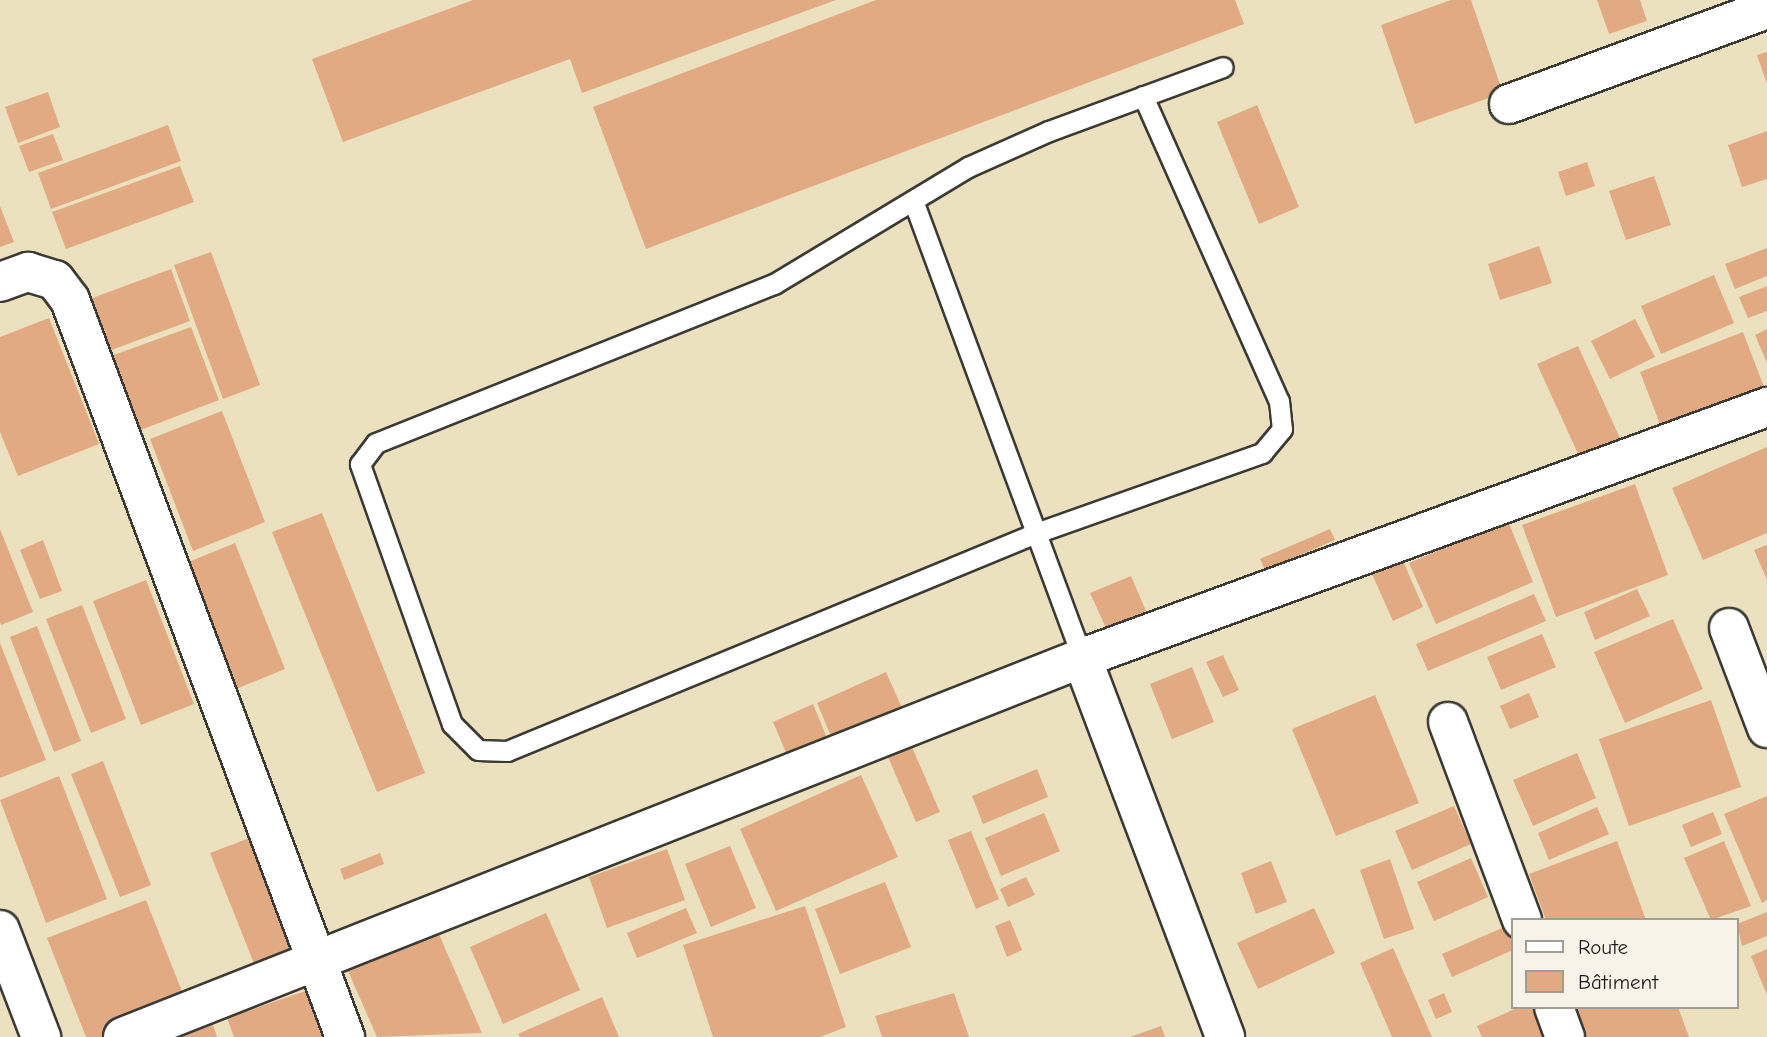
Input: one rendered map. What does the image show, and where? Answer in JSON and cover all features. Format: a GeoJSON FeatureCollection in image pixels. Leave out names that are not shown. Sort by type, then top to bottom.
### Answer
{"type":"FeatureCollection","features":[{"type":"Feature","properties":{"kind":"street"},"geometry":{"type":"LineString","coordinates":[[1509,104],[1767,9]]}},
{"type":"Feature","properties":{"kind":"street"},"geometry":{"type":"LineString","coordinates":[[0,282],[27,272],[55,280],[70,300],[345,1037]]}},
{"type":"Feature","properties":{"kind":"street"},"geometry":{"type":"LineString","coordinates":[[124,1037],[1082,658],[1767,407]]}},
{"type":"Feature","properties":{"kind":"street"},"geometry":{"type":"LineString","coordinates":[[1729,628],[1767,728]]}},
{"type":"Feature","properties":{"kind":"street"},"geometry":{"type":"LineString","coordinates":[[1082,658],[1225,1037]]}},
{"type":"Feature","properties":{"kind":"street"},"geometry":{"type":"LineString","coordinates":[[1448,722],[1520,918]]}},
{"type":"Feature","properties":{"kind":"street"},"geometry":{"type":"LineString","coordinates":[[0,930],[41,1037]]}},
{"type":"Feature","properties":{"kind":"street"},"geometry":{"type":"LineString","coordinates":[[1555,1009],[1565,1037]]}},
{"type":"Feature","properties":{"kind":"lane"},"geometry":{"type":"LineString","coordinates":[[1143,96],[1279,401],[1282,429],[1262,453],[1036,533],[507,751],[478,750],[447,711],[360,464],[376,443],[774,284],[915,203],[968,167],[1143,96],[1223,67]]}},
{"type":"Feature","properties":{"kind":"lane"},"geometry":{"type":"LineString","coordinates":[[915,203],[1082,658]]}},
{"type":"Feature","properties":{"kind":"building"},"geometry":{"type":"Polygon","coordinates":[[[473,0],[836,0],[582,93],[570,59],[343,142],[312,59],[473,0]]]}},
{"type":"Feature","properties":{"kind":"building"},"geometry":{"type":"Polygon","coordinates":[[[876,0],[1235,0],[1244,24],[646,249],[593,107],[876,0]]]}},
{"type":"Feature","properties":{"kind":"building"},"geometry":{"type":"Polygon","coordinates":[[[1451,0],[1471,0],[1503,93],[1415,124],[1381,25],[1451,0]]]}},
{"type":"Feature","properties":{"kind":"building"},"geometry":{"type":"Polygon","coordinates":[[[1597,0],[1640,0],[1647,21],[1609,34],[1597,0]]]}},
{"type":"Feature","properties":{"kind":"building"},"geometry":{"type":"Polygon","coordinates":[[[1767,52],[1767,84],[1757,55],[1767,52]]]}},
{"type":"Feature","properties":{"kind":"building"},"geometry":{"type":"Polygon","coordinates":[[[48,92],[60,127],[18,143],[5,107],[48,92]]]}},
{"type":"Feature","properties":{"kind":"building"},"geometry":{"type":"Polygon","coordinates":[[[1257,105],[1299,207],[1259,224],[1217,122],[1257,105]]]}},
{"type":"Feature","properties":{"kind":"building"},"geometry":{"type":"Polygon","coordinates":[[[168,125],[181,161],[51,209],[38,173],[168,125]]]}},
{"type":"Feature","properties":{"kind":"building"},"geometry":{"type":"Polygon","coordinates":[[[1767,131],[1767,179],[1742,187],[1728,145],[1767,131]]]}},
{"type":"Feature","properties":{"kind":"building"},"geometry":{"type":"Polygon","coordinates":[[[53,134],[63,160],[29,172],[19,146],[53,134]]]}},
{"type":"Feature","properties":{"kind":"building"},"geometry":{"type":"Polygon","coordinates":[[[1587,162],[1595,186],[1566,196],[1558,172],[1587,162]]]}},
{"type":"Feature","properties":{"kind":"building"},"geometry":{"type":"Polygon","coordinates":[[[180,166],[194,202],[66,249],[52,212],[180,166]]]}},
{"type":"Feature","properties":{"kind":"building"},"geometry":{"type":"Polygon","coordinates":[[[1654,176],[1671,225],[1626,240],[1609,191],[1654,176]]]}},
{"type":"Feature","properties":{"kind":"building"},"geometry":{"type":"Polygon","coordinates":[[[0,206],[14,242],[0,247],[0,206]]]}},
{"type":"Feature","properties":{"kind":"building"},"geometry":{"type":"Polygon","coordinates":[[[1539,246],[1552,283],[1500,300],[1488,264],[1539,246]]]}},
{"type":"Feature","properties":{"kind":"building"},"geometry":{"type":"Polygon","coordinates":[[[1767,248],[1767,276],[1735,289],[1725,264],[1767,248]]]}},
{"type":"Feature","properties":{"kind":"building"},"geometry":{"type":"Polygon","coordinates":[[[211,252],[260,385],[223,399],[174,265],[211,252]]]}},
{"type":"Feature","properties":{"kind":"building"},"geometry":{"type":"Polygon","coordinates":[[[171,269],[190,321],[95,356],[76,304],[171,269]]]}},
{"type":"Feature","properties":{"kind":"building"},"geometry":{"type":"Polygon","coordinates":[[[1714,275],[1734,323],[1661,354],[1641,306],[1714,275]]]}},
{"type":"Feature","properties":{"kind":"building"},"geometry":{"type":"Polygon","coordinates":[[[1767,286],[1767,311],[1748,318],[1739,297],[1767,286]]]}},
{"type":"Feature","properties":{"kind":"building"},"geometry":{"type":"Polygon","coordinates":[[[49,318],[99,444],[18,476],[0,432],[0,337],[49,318]]]}},
{"type":"Feature","properties":{"kind":"building"},"geometry":{"type":"Polygon","coordinates":[[[1635,319],[1655,357],[1610,379],[1591,341],[1635,319]]]}},
{"type":"Feature","properties":{"kind":"building"},"geometry":{"type":"Polygon","coordinates":[[[191,327],[219,400],[138,431],[100,360],[191,327]]]}},
{"type":"Feature","properties":{"kind":"building"},"geometry":{"type":"Polygon","coordinates":[[[1767,329],[1767,363],[1755,335],[1767,329]]]}},
{"type":"Feature","properties":{"kind":"building"},"geometry":{"type":"Polygon","coordinates":[[[1743,332],[1766,392],[1663,432],[1640,372],[1743,332]]]}},
{"type":"Feature","properties":{"kind":"building"},"geometry":{"type":"Polygon","coordinates":[[[1578,346],[1620,438],[1579,456],[1537,364],[1578,346]]]}},
{"type":"Feature","properties":{"kind":"building"},"geometry":{"type":"Polygon","coordinates":[[[222,411],[265,522],[193,551],[150,439],[222,411]]]}},
{"type":"Feature","properties":{"kind":"building"},"geometry":{"type":"Polygon","coordinates":[[[1767,447],[1767,533],[1703,560],[1672,488],[1767,447]]]}},
{"type":"Feature","properties":{"kind":"building"},"geometry":{"type":"Polygon","coordinates":[[[1635,484],[1668,575],[1556,617],[1522,525],[1635,484]]]}},
{"type":"Feature","properties":{"kind":"building"},"geometry":{"type":"Polygon","coordinates":[[[322,513],[425,773],[377,792],[272,532],[322,513]]]}},
{"type":"Feature","properties":{"kind":"building"},"geometry":{"type":"Polygon","coordinates":[[[1508,521],[1533,582],[1436,624],[1409,563],[1508,521]]]}},
{"type":"Feature","properties":{"kind":"building"},"geometry":{"type":"Polygon","coordinates":[[[0,529],[33,612],[1,625],[0,622],[0,529]]]}},
{"type":"Feature","properties":{"kind":"building"},"geometry":{"type":"Polygon","coordinates":[[[1330,529],[1335,540],[1265,570],[1260,559],[1330,529]]]}},
{"type":"Feature","properties":{"kind":"building"},"geometry":{"type":"Polygon","coordinates":[[[43,540],[62,591],[40,599],[20,550],[43,540]]]}},
{"type":"Feature","properties":{"kind":"building"},"geometry":{"type":"Polygon","coordinates":[[[235,543],[285,669],[236,689],[186,563],[235,543]]]}},
{"type":"Feature","properties":{"kind":"building"},"geometry":{"type":"Polygon","coordinates":[[[1767,545],[1767,580],[1754,550],[1767,545]]]}},
{"type":"Feature","properties":{"kind":"building"},"geometry":{"type":"Polygon","coordinates":[[[1403,561],[1423,607],[1393,621],[1372,574],[1403,561]]]}},
{"type":"Feature","properties":{"kind":"building"},"geometry":{"type":"Polygon","coordinates":[[[1131,576],[1146,611],[1106,628],[1090,593],[1131,576]]]}},
{"type":"Feature","properties":{"kind":"building"},"geometry":{"type":"Polygon","coordinates":[[[146,580],[194,704],[141,725],[93,601],[146,580]]]}},
{"type":"Feature","properties":{"kind":"building"},"geometry":{"type":"Polygon","coordinates":[[[1637,589],[1650,616],[1595,640],[1584,612],[1637,589]]]}},
{"type":"Feature","properties":{"kind":"building"},"geometry":{"type":"Polygon","coordinates":[[[1534,594],[1546,621],[1428,671],[1416,644],[1534,594]]]}},
{"type":"Feature","properties":{"kind":"building"},"geometry":{"type":"Polygon","coordinates":[[[82,605],[126,719],[91,733],[46,619],[82,605]]]}},
{"type":"Feature","properties":{"kind":"building"},"geometry":{"type":"Polygon","coordinates":[[[1673,619],[1703,689],[1625,723],[1594,652],[1673,619]]]}},
{"type":"Feature","properties":{"kind":"building"},"geometry":{"type":"Polygon","coordinates":[[[37,626],[81,741],[54,752],[10,637],[37,626]]]}},
{"type":"Feature","properties":{"kind":"building"},"geometry":{"type":"Polygon","coordinates":[[[1542,634],[1556,667],[1501,690],[1487,657],[1542,634]]]}},
{"type":"Feature","properties":{"kind":"building"},"geometry":{"type":"Polygon","coordinates":[[[0,643],[46,760],[0,778],[0,643]]]}},
{"type":"Feature","properties":{"kind":"building"},"geometry":{"type":"Polygon","coordinates":[[[1223,655],[1239,690],[1223,697],[1206,662],[1223,655]]]}},
{"type":"Feature","properties":{"kind":"building"},"geometry":{"type":"Polygon","coordinates":[[[1192,667],[1214,722],[1172,739],[1150,684],[1192,667]]]}},
{"type":"Feature","properties":{"kind":"building"},"geometry":{"type":"Polygon","coordinates":[[[886,672],[906,717],[836,748],[817,703],[886,672]]]}},
{"type":"Feature","properties":{"kind":"building"},"geometry":{"type":"Polygon","coordinates":[[[1529,693],[1539,717],[1510,729],[1500,706],[1529,693]]]}},
{"type":"Feature","properties":{"kind":"building"},"geometry":{"type":"Polygon","coordinates":[[[1375,695],[1419,803],[1336,836],[1292,729],[1375,695]]]}},
{"type":"Feature","properties":{"kind":"building"},"geometry":{"type":"Polygon","coordinates":[[[1711,700],[1741,787],[1629,826],[1599,739],[1711,700]]]}},
{"type":"Feature","properties":{"kind":"building"},"geometry":{"type":"Polygon","coordinates":[[[813,704],[830,745],[790,762],[773,722],[813,704]]]}},
{"type":"Feature","properties":{"kind":"building"},"geometry":{"type":"Polygon","coordinates":[[[912,747],[940,812],[916,822],[888,757],[912,747]]]}},
{"type":"Feature","properties":{"kind":"building"},"geometry":{"type":"Polygon","coordinates":[[[1577,753],[1596,798],[1533,826],[1513,780],[1577,753]]]}},
{"type":"Feature","properties":{"kind":"building"},"geometry":{"type":"Polygon","coordinates":[[[103,761],[151,885],[120,897],[71,774],[103,761]]]}},
{"type":"Feature","properties":{"kind":"building"},"geometry":{"type":"Polygon","coordinates":[[[1037,769],[1048,797],[983,824],[972,796],[1037,769]]]}},
{"type":"Feature","properties":{"kind":"building"},"geometry":{"type":"Polygon","coordinates":[[[861,775],[898,857],[776,911],[740,829],[861,775]]]}},
{"type":"Feature","properties":{"kind":"building"},"geometry":{"type":"Polygon","coordinates":[[[59,776],[107,899],[46,923],[0,800],[59,776]]]}},
{"type":"Feature","properties":{"kind":"building"},"geometry":{"type":"Polygon","coordinates":[[[1767,796],[1767,900],[1762,903],[1724,814],[1767,796]]]}},
{"type":"Feature","properties":{"kind":"building"},"geometry":{"type":"Polygon","coordinates":[[[1454,806],[1471,844],[1412,870],[1395,831],[1454,806]]]}},
{"type":"Feature","properties":{"kind":"building"},"geometry":{"type":"Polygon","coordinates":[[[1597,807],[1609,834],[1549,860],[1538,833],[1597,807]]]}},
{"type":"Feature","properties":{"kind":"building"},"geometry":{"type":"Polygon","coordinates":[[[1713,812],[1722,834],[1691,847],[1682,825],[1713,812]]]}},
{"type":"Feature","properties":{"kind":"building"},"geometry":{"type":"Polygon","coordinates":[[[1044,813],[1060,851],[1001,876],[985,838],[1044,813]]]}},
{"type":"Feature","properties":{"kind":"building"},"geometry":{"type":"Polygon","coordinates":[[[971,831],[999,899],[976,909],[948,840],[971,831]]]}},
{"type":"Feature","properties":{"kind":"building"},"geometry":{"type":"Polygon","coordinates":[[[257,835],[301,948],[255,966],[210,853],[257,835]]]}},
{"type":"Feature","properties":{"kind":"building"},"geometry":{"type":"Polygon","coordinates":[[[1617,841],[1645,918],[1545,918],[1529,874],[1617,841]]]}},
{"type":"Feature","properties":{"kind":"building"},"geometry":{"type":"Polygon","coordinates":[[[1724,841],[1751,906],[1710,918],[1684,858],[1724,841]]]}},
{"type":"Feature","properties":{"kind":"building"},"geometry":{"type":"Polygon","coordinates":[[[730,846],[756,908],[711,927],[685,864],[730,846]]]}},
{"type":"Feature","properties":{"kind":"building"},"geometry":{"type":"Polygon","coordinates":[[[667,849],[685,900],[607,928],[589,877],[667,849]]]}},
{"type":"Feature","properties":{"kind":"building"},"geometry":{"type":"Polygon","coordinates":[[[380,853],[384,864],[344,880],[340,869],[380,853]]]}},
{"type":"Feature","properties":{"kind":"building"},"geometry":{"type":"Polygon","coordinates":[[[1471,858],[1488,897],[1434,921],[1417,882],[1471,858]]]}},
{"type":"Feature","properties":{"kind":"building"},"geometry":{"type":"Polygon","coordinates":[[[1390,859],[1414,929],[1384,939],[1360,870],[1390,859]]]}},
{"type":"Feature","properties":{"kind":"building"},"geometry":{"type":"Polygon","coordinates":[[[1271,861],[1287,902],[1256,914],[1241,873],[1271,861]]]}},
{"type":"Feature","properties":{"kind":"building"},"geometry":{"type":"Polygon","coordinates":[[[1026,877],[1035,895],[1008,907],[1000,889],[1026,877]]]}},
{"type":"Feature","properties":{"kind":"building"},"geometry":{"type":"Polygon","coordinates":[[[885,882],[911,947],[840,974],[815,909],[885,882]]]}},
{"type":"Feature","properties":{"kind":"building"},"geometry":{"type":"Polygon","coordinates":[[[146,900],[187,1004],[102,1037],[86,1037],[47,938],[146,900]]]}},
{"type":"Feature","properties":{"kind":"building"},"geometry":{"type":"Polygon","coordinates":[[[805,906],[846,1027],[820,1037],[713,1037],[683,945],[805,906]]]}},
{"type":"Feature","properties":{"kind":"building"},"geometry":{"type":"Polygon","coordinates":[[[686,908],[697,933],[637,958],[627,933],[686,908]]]}},
{"type":"Feature","properties":{"kind":"building"},"geometry":{"type":"Polygon","coordinates":[[[1314,908],[1335,953],[1258,989],[1237,943],[1314,908]]]}},
{"type":"Feature","properties":{"kind":"building"},"geometry":{"type":"Polygon","coordinates":[[[1767,912],[1767,936],[1742,946],[1739,923],[1767,912]]]}},
{"type":"Feature","properties":{"kind":"building"},"geometry":{"type":"Polygon","coordinates":[[[546,913],[580,990],[503,1024],[470,947],[546,913]]]}},
{"type":"Feature","properties":{"kind":"building"},"geometry":{"type":"Polygon","coordinates":[[[1010,920],[1022,950],[1007,957],[995,926],[1010,920]]]}},
{"type":"Feature","properties":{"kind":"building"},"geometry":{"type":"Polygon","coordinates":[[[1509,925],[1512,950],[1452,977],[1442,954],[1509,925]]]}},
{"type":"Feature","properties":{"kind":"building"},"geometry":{"type":"Polygon","coordinates":[[[438,932],[482,1033],[377,1037],[348,971],[438,932]]]}},
{"type":"Feature","properties":{"kind":"building"},"geometry":{"type":"Polygon","coordinates":[[[1393,948],[1432,1037],[1392,1037],[1360,963],[1393,948]]]}},
{"type":"Feature","properties":{"kind":"building"},"geometry":{"type":"Polygon","coordinates":[[[1767,949],[1767,995],[1751,956],[1767,949]]]}},
{"type":"Feature","properties":{"kind":"building"},"geometry":{"type":"Polygon","coordinates":[[[314,988],[331,1037],[234,1037],[227,1018],[314,988]]]}},
{"type":"Feature","properties":{"kind":"building"},"geometry":{"type":"Polygon","coordinates":[[[954,993],[969,1037],[882,1037],[875,1016],[954,993]]]}},
{"type":"Feature","properties":{"kind":"building"},"geometry":{"type":"Polygon","coordinates":[[[1444,993],[1452,1012],[1436,1019],[1428,1000],[1444,993]]]}},
{"type":"Feature","properties":{"kind":"building"},"geometry":{"type":"Polygon","coordinates":[[[602,997],[619,1037],[520,1037],[518,1034],[602,997]]]}},
{"type":"Feature","properties":{"kind":"building"},"geometry":{"type":"Polygon","coordinates":[[[1515,1009],[1540,1009],[1547,1037],[1482,1037],[1477,1026],[1515,1009]]]}},
{"type":"Feature","properties":{"kind":"building"},"geometry":{"type":"Polygon","coordinates":[[[1575,1009],[1679,1009],[1689,1037],[1574,1037],[1566,1015],[1575,1009]]]}},
{"type":"Feature","properties":{"kind":"building"},"geometry":{"type":"Polygon","coordinates":[[[213,1025],[217,1037],[179,1037],[213,1025]]]}},
{"type":"Feature","properties":{"kind":"building"},"geometry":{"type":"Polygon","coordinates":[[[1161,1026],[1165,1037],[1130,1037],[1161,1026]]]}}]}
